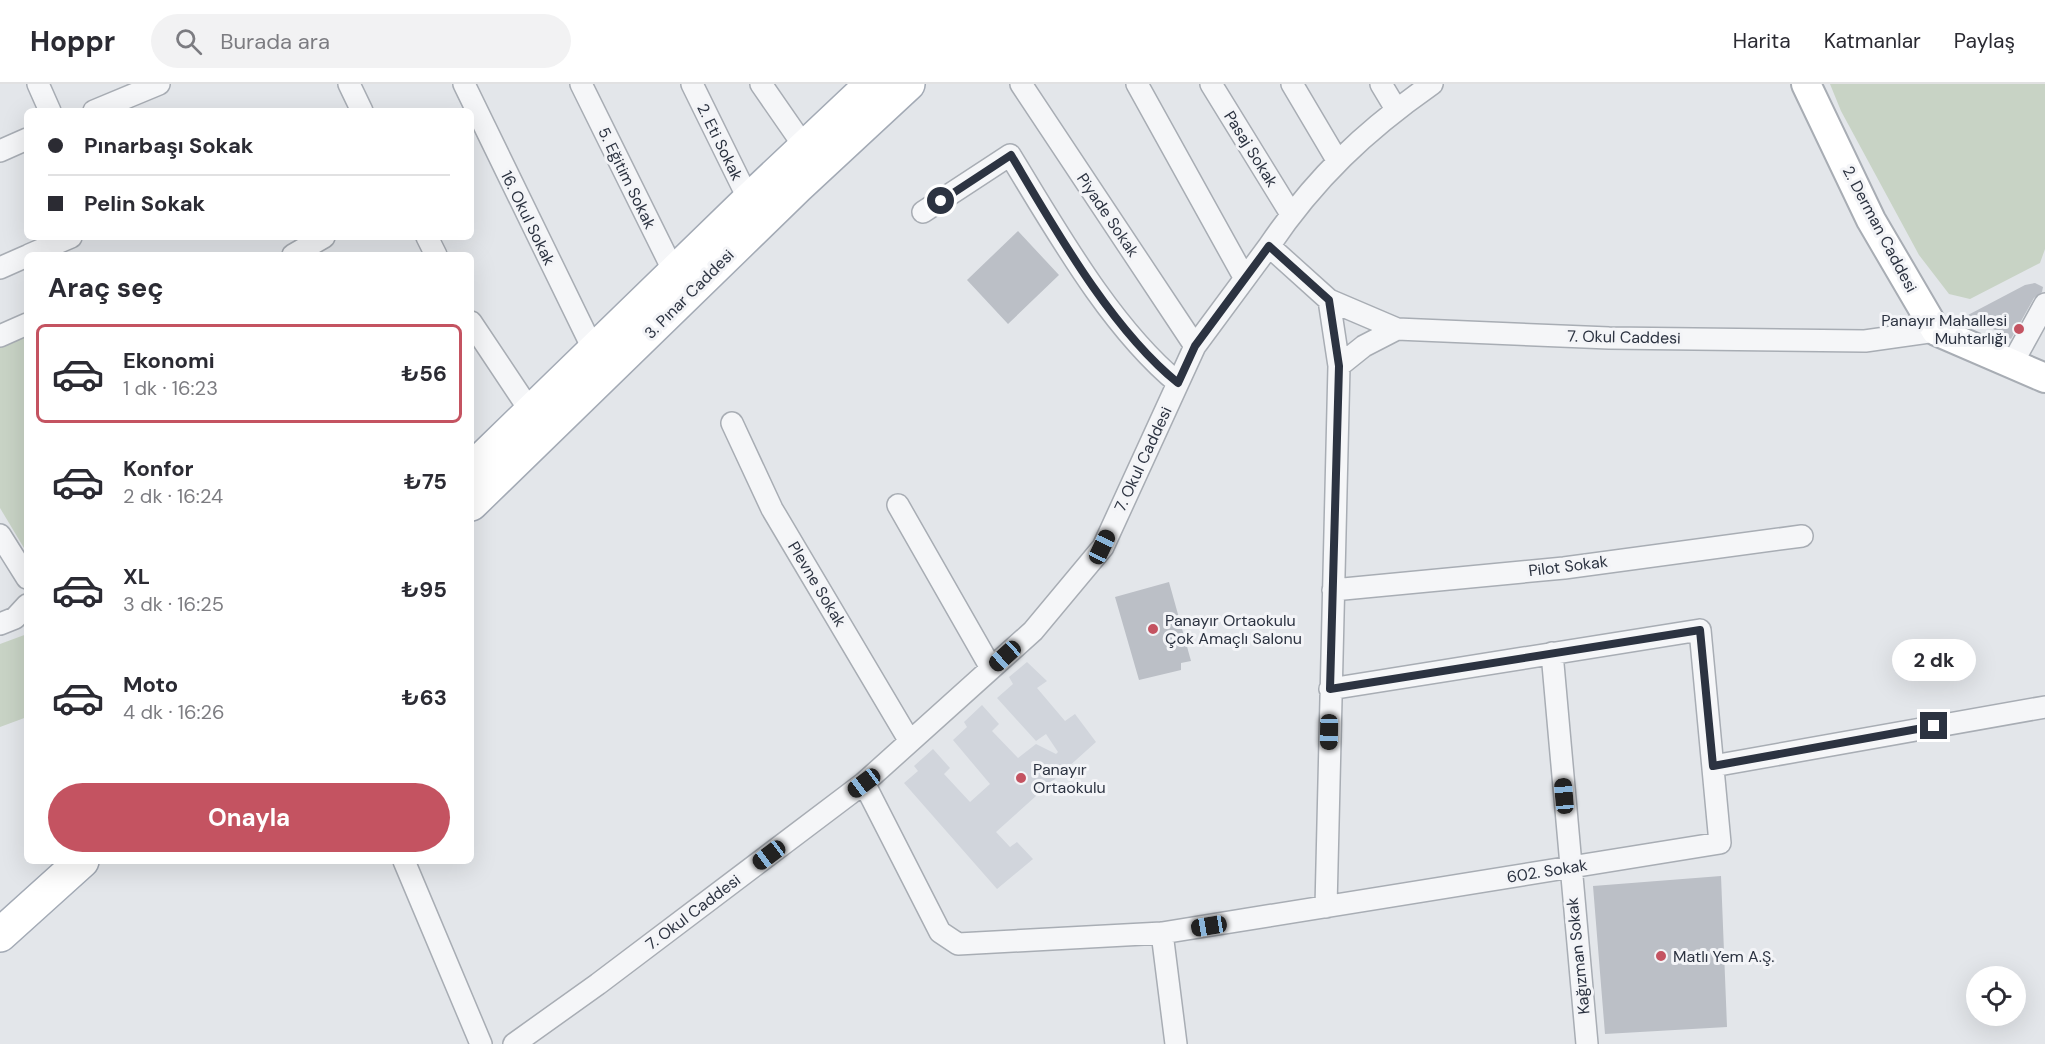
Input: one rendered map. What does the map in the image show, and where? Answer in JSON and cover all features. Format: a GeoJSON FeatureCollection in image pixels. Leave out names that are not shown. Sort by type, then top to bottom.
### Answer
{"type":"FeatureCollection","features":[{"type":"Feature","properties":{"kind":"main road"},"geometry":{"type":"LineString","coordinates":[[474,467],[674,272],[872,84]]}},
{"type":"Feature","properties":{"kind":"main road","name":"3. Pınar Caddesi"},"geometry":{"type":"LineString","coordinates":[[474,501],[797,187],[908,84]]}},
{"type":"Feature","properties":{"kind":"main road","name":"2. Derman Caddesi"},"geometry":{"type":"LineString","coordinates":[[1806,84],[1871,220],[1936,331]]}},
{"type":"Feature","properties":{"kind":"main road"},"geometry":{"type":"LineString","coordinates":[[1936,331],[2013,362],[2045,378]]}},
{"type":"Feature","properties":{"kind":"main road"},"geometry":{"type":"LineString","coordinates":[[0,919],[60,864]]}},
{"type":"Feature","properties":{"kind":"main road"},"geometry":{"type":"LineString","coordinates":[[0,935],[79,864]]}},
{"type":"Feature","properties":{"kind":"street"},"geometry":{"type":"LineString","coordinates":[[38,84],[49,108]]}},
{"type":"Feature","properties":{"kind":"street"},"geometry":{"type":"LineString","coordinates":[[101,108],[159,84]]}},
{"type":"Feature","properties":{"kind":"street"},"geometry":{"type":"LineString","coordinates":[[349,84],[356,108]]}},
{"type":"Feature","properties":{"kind":"street","name":"16. Okul Sokak"},"geometry":{"type":"LineString","coordinates":[[464,84],[594,351]]}},
{"type":"Feature","properties":{"kind":"street","name":"5. Eğitim Sokak"},"geometry":{"type":"LineString","coordinates":[[581,84],[674,272]]}},
{"type":"Feature","properties":{"kind":"street","name":"2. Eti Sokak"},"geometry":{"type":"LineString","coordinates":[[692,84],[749,200]]}},
{"type":"Feature","properties":{"kind":"street"},"geometry":{"type":"LineString","coordinates":[[761,84],[806,149]]}},
{"type":"Feature","properties":{"kind":"street","name":"Piyade Sokak"},"geometry":{"type":"LineString","coordinates":[[1021,84],[1195,346]]}},
{"type":"Feature","properties":{"kind":"street"},"geometry":{"type":"LineString","coordinates":[[1137,84],[1244,277]]}},
{"type":"Feature","properties":{"kind":"street","name":"Pasaj Sokak"},"geometry":{"type":"LineString","coordinates":[[1210,84],[1291,214]]}},
{"type":"Feature","properties":{"kind":"street"},"geometry":{"type":"LineString","coordinates":[[1292,84],[1337,160]]}},
{"type":"Feature","properties":{"kind":"street"},"geometry":{"type":"LineString","coordinates":[[1382,84],[1396,109]]}},
{"type":"Feature","properties":{"kind":"street"},"geometry":{"type":"LineString","coordinates":[[1269,246],[1291,214],[1337,160],[1396,109],[1432,84]]}},
{"type":"Feature","properties":{"kind":"street"},"geometry":{"type":"LineString","coordinates":[[0,151],[24,140]]}},
{"type":"Feature","properties":{"kind":"street"},"geometry":{"type":"LineString","coordinates":[[924,212],[1011,155],[1074,258],[1154,363],[1178,383]]}},
{"type":"Feature","properties":{"kind":"street"},"geometry":{"type":"LineString","coordinates":[[37,252],[64,240]]}},
{"type":"Feature","properties":{"kind":"street"},"geometry":{"type":"LineString","coordinates":[[301,252],[320,245]]}},
{"type":"Feature","properties":{"kind":"street","name":"7. Okul Caddesi"},"geometry":{"type":"LineString","coordinates":[[514,1044],[598,984],[864,783],[909,740],[1034,631],[1102,547],[1195,346],[1269,246],[1329,300],[1397,329],[1609,338],[1865,341],[1936,331]]}},
{"type":"Feature","properties":{"kind":"street"},"geometry":{"type":"LineString","coordinates":[[0,268],[24,258]]}},
{"type":"Feature","properties":{"kind":"street"},"geometry":{"type":"LineString","coordinates":[[1326,907],[1339,366],[1329,300]]}},
{"type":"Feature","properties":{"kind":"street"},"geometry":{"type":"LineString","coordinates":[[2013,362],[2045,304]]}},
{"type":"Feature","properties":{"kind":"street"},"geometry":{"type":"LineString","coordinates":[[0,336],[24,325]]}},
{"type":"Feature","properties":{"kind":"street"},"geometry":{"type":"LineString","coordinates":[[474,326],[531,412]]}},
{"type":"Feature","properties":{"kind":"street"},"geometry":{"type":"LineString","coordinates":[[1339,366],[1364,346],[1397,329]]}},
{"type":"Feature","properties":{"kind":"street","name":"Plevne Sokak"},"geometry":{"type":"LineString","coordinates":[[732,423],[772,509],[909,740]]}},
{"type":"Feature","properties":{"kind":"street"},"geometry":{"type":"LineString","coordinates":[[898,505],[991,668]]}},
{"type":"Feature","properties":{"kind":"street"},"geometry":{"type":"LineString","coordinates":[[0,535],[24,573]]}},
{"type":"Feature","properties":{"kind":"street","name":"Pilot Sokak"},"geometry":{"type":"LineString","coordinates":[[1333,590],[1564,568],[1802,536]]}},
{"type":"Feature","properties":{"kind":"street"},"geometry":{"type":"LineString","coordinates":[[0,624],[15,618],[24,608]]}},
{"type":"Feature","properties":{"kind":"street","name":"602. Sokak"},"geometry":{"type":"LineString","coordinates":[[864,783],[940,932],[958,944],[1162,933],[1720,843],[1700,630],[1552,653]]}},
{"type":"Feature","properties":{"kind":"street"},"geometry":{"type":"LineString","coordinates":[[1330,689],[1552,653]]}},
{"type":"Feature","properties":{"kind":"street","name":"Kağızman Sokak"},"geometry":{"type":"LineString","coordinates":[[1552,653],[1587,1044]]}},
{"type":"Feature","properties":{"kind":"street"},"geometry":{"type":"LineString","coordinates":[[1713,766],[2045,707]]}},
{"type":"Feature","properties":{"kind":"street"},"geometry":{"type":"LineString","coordinates":[[405,864],[481,1044]]}},
{"type":"Feature","properties":{"kind":"street"},"geometry":{"type":"LineString","coordinates":[[1162,933],[1176,1044]]}},
{"type":"Feature","properties":{"kind":"shaded area","name":"Panayır Ortaokulu"},"geometry":{"type":"Polygon","coordinates":[[[1027,662],[1047,681],[1037,688],[1065,721],[1075,714],[1096,742],[996,832],[1010,847],[1017,842],[1033,859],[997,889],[904,783],[918,771],[914,766],[933,749],[950,768],[944,774],[970,802],[990,784],[953,740],[967,727],[964,722],[982,705],[999,724],[992,731],[1018,758],[1036,744],[1056,754],[1058,752],[1046,734],[1036,741],[997,698],[1013,684],[1009,677],[1027,662]]]}},
{"type":"Feature","properties":{"kind":"green space"},"geometry":{"type":"Polygon","coordinates":[[[1830,84],[2045,84],[2045,249],[2040,263],[1970,299],[1949,294],[1919,255],[1841,111],[1830,84]]]}},
{"type":"Feature","properties":{"kind":"green space"},"geometry":{"type":"Polygon","coordinates":[[[24,324],[24,548],[0,508],[0,335],[24,324]]]}},
{"type":"Feature","properties":{"kind":"green space"},"geometry":{"type":"Polygon","coordinates":[[[24,635],[24,718],[0,727],[0,644],[24,635]]]}},
{"type":"Feature","properties":{"kind":"building"},"geometry":{"type":"Polygon","coordinates":[[[1018,231],[1059,275],[1008,324],[967,280],[1018,231]]]}},
{"type":"Feature","properties":{"kind":"building"},"geometry":{"type":"Polygon","coordinates":[[[2035,283],[2043,287],[2042,292],[2034,298],[2011,339],[1968,315],[2025,285],[2035,283]]]}},
{"type":"Feature","properties":{"kind":"building","name":"Panayır Ortaokulu Çok Amaçlı Salonu"},"geometry":{"type":"Polygon","coordinates":[[[1169,582],[1191,661],[1181,663],[1181,670],[1139,680],[1115,597],[1169,582]]]}},
{"type":"Feature","properties":{"kind":"building","name":"Matlı Yem A.Ş."},"geometry":{"type":"Polygon","coordinates":[[[1721,876],[1727,1027],[1605,1034],[1593,886],[1721,876]]]}},
{"type":"Feature","properties":{"kind":"place","name":"Panayır Mahallesi Muhtarlığı"},"geometry":{"type":"Point","coordinates":[2019,329]}},
{"type":"Feature","properties":{"kind":"place","name":"Panayır Ortaokulu Çok Amaçlı Salonu"},"geometry":{"type":"Point","coordinates":[1153,629]}},
{"type":"Feature","properties":{"kind":"place","name":"Panayır Ortaokulu"},"geometry":{"type":"Point","coordinates":[1021,778]}},
{"type":"Feature","properties":{"kind":"place","name":"Matlı Yem A.Ş."},"geometry":{"type":"Point","coordinates":[1661,956]}},
{"type":"Feature","properties":{"kind":"route"},"geometry":{"type":"LineString","coordinates":[[941,201],[1011,155],[1067,249],[1154,363],[1178,383],[1195,346],[1269,246],[1329,300],[1339,366],[1330,689],[1700,630],[1713,766],[1934,726]]}}]}
